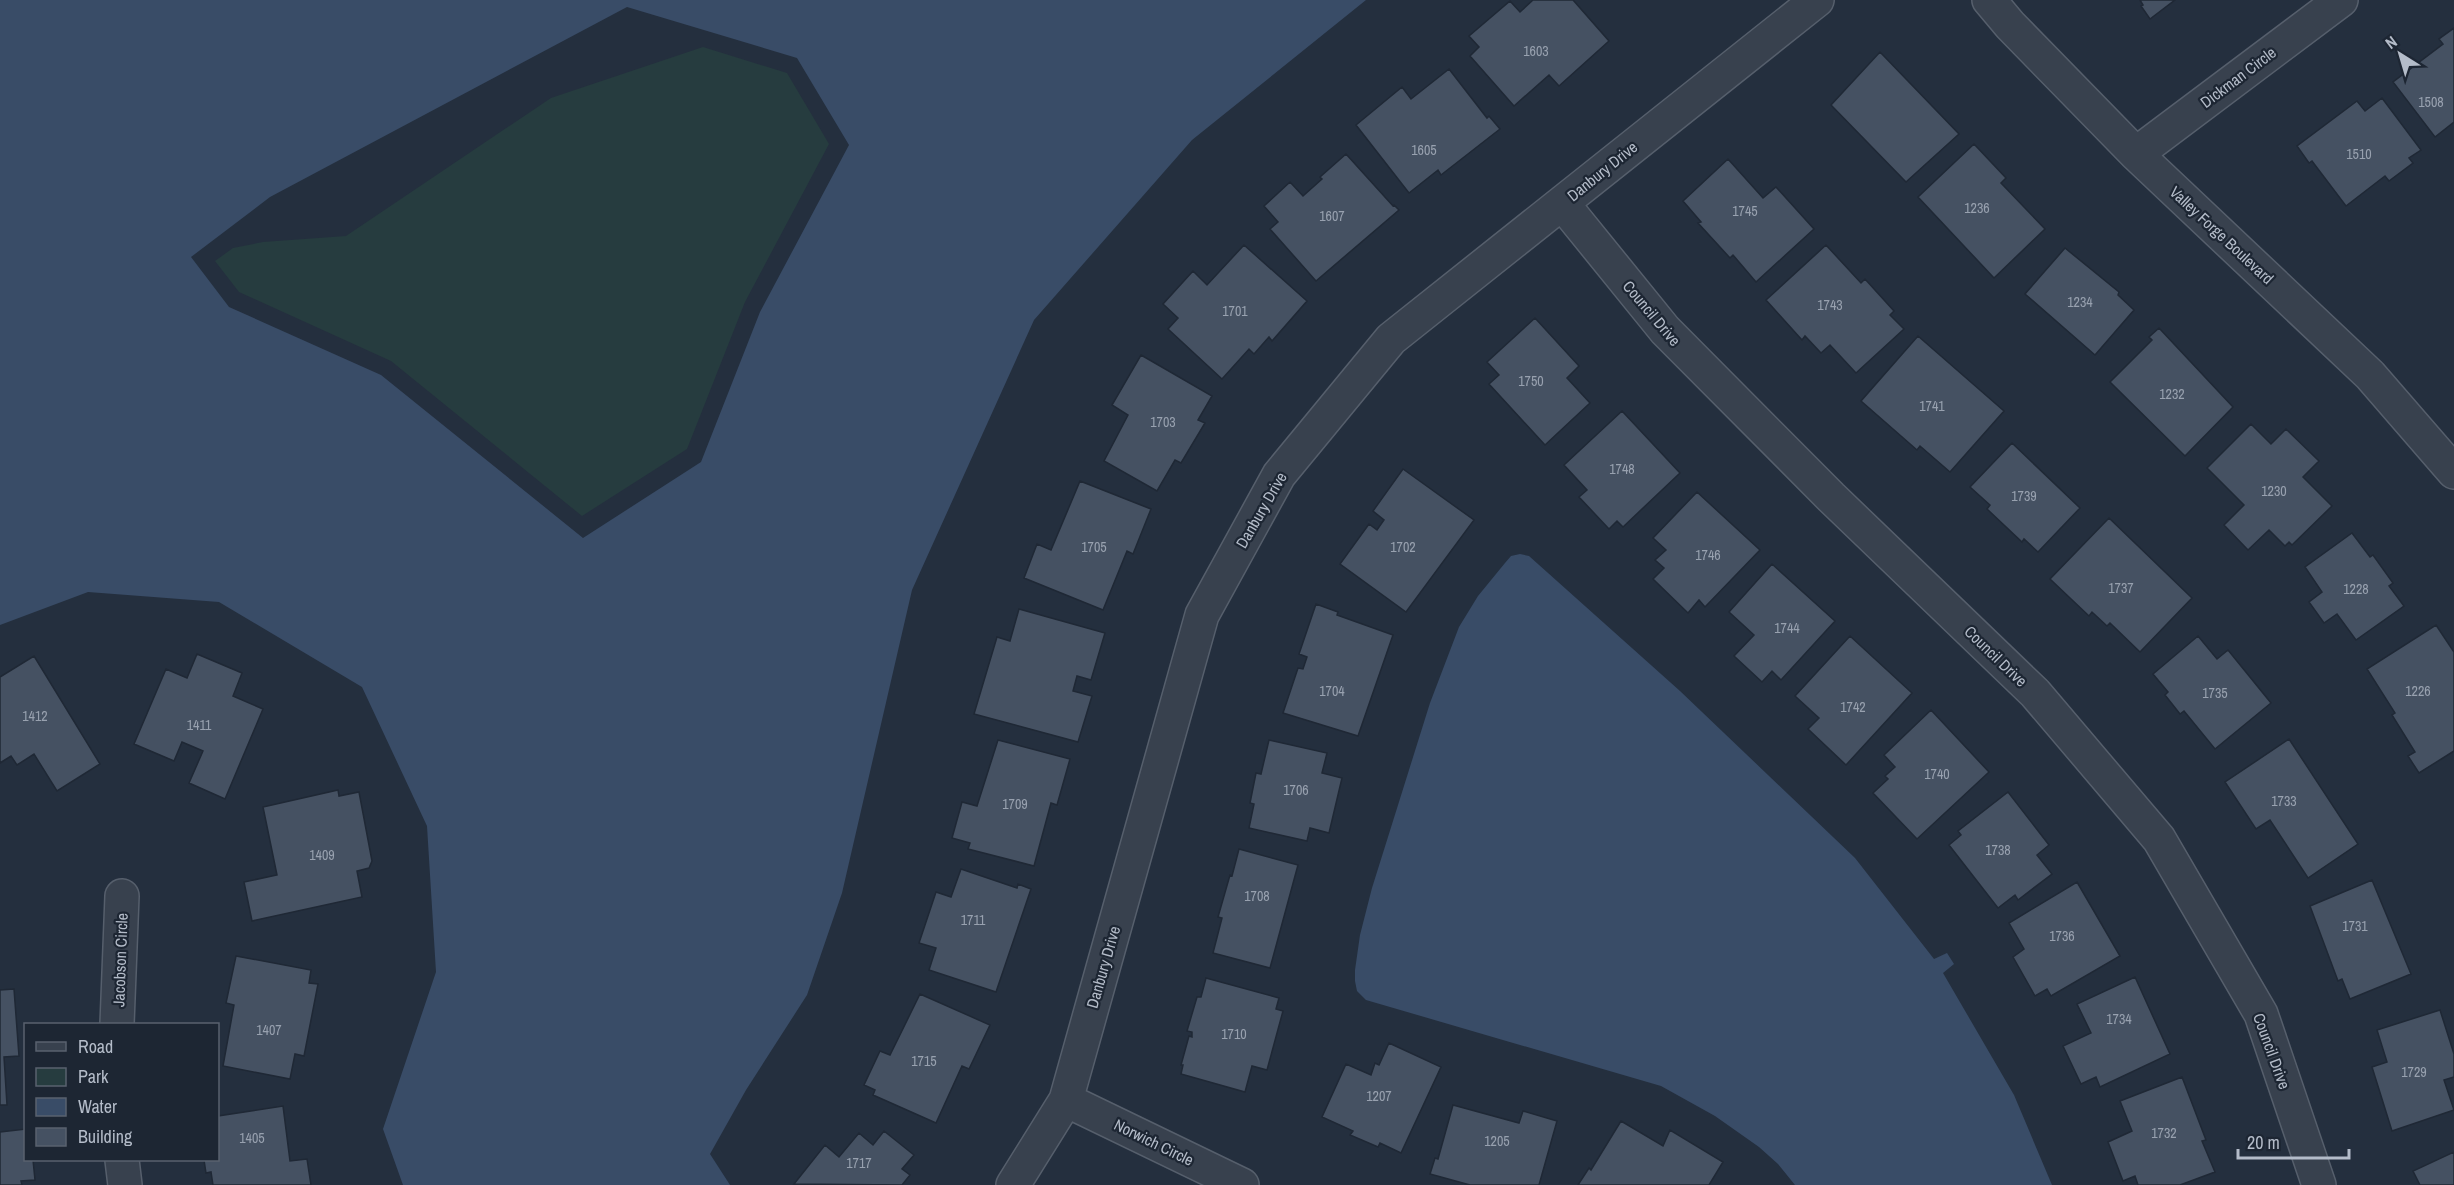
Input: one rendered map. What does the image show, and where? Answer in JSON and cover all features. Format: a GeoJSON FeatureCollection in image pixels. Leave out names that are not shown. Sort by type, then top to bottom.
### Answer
{"type":"FeatureCollection","features":[{"type":"Feature","properties":{"kind":"street","name":"Danbury Drive"},"geometry":{"type":"LineString","coordinates":[[1013,1185],[1066,1100],[1202,615],[1279,475],[1391,339],[1817,0]]}},
{"type":"Feature","properties":{"kind":"street","name":"Valley Forge Boulevard"},"geometry":{"type":"LineString","coordinates":[[1989,0],[2010,25],[2136,154],[2370,375],[2454,472]]}},
{"type":"Feature","properties":{"kind":"street","name":"Dickman Circle"},"geometry":{"type":"LineString","coordinates":[[2136,154],[2341,0]]}},
{"type":"Feature","properties":{"kind":"street","name":"Council Drive"},"geometry":{"type":"LineString","coordinates":[[1562,202],[1665,330],[1831,497],[2035,693],[2159,839],[2261,1014],[2319,1185]]}},
{"type":"Feature","properties":{"kind":"street","name":"Jacobson Circle"},"geometry":{"type":"LineString","coordinates":[[117,1023],[122,896]]}},
{"type":"Feature","properties":{"kind":"street","name":"Norwich Circle"},"geometry":{"type":"LineString","coordinates":[[1066,1100],[1242,1185]]}},
{"type":"Feature","properties":{"kind":"street"},"geometry":{"type":"LineString","coordinates":[[122,1161],[125,1185]]}},
{"type":"Feature","properties":{"kind":"green space"},"geometry":{"type":"Polygon","coordinates":[[[703,47],[787,73],[829,144],[745,302],[687,449],[582,516],[391,361],[239,292],[215,261],[233,248],[263,242],[346,236],[551,98],[703,47]]]}},
{"type":"Feature","properties":{"kind":"water"},"geometry":{"type":"Polygon","coordinates":[[[0,0],[1366,0],[1192,140],[1034,320],[912,590],[842,893],[807,995],[746,1090],[710,1154],[730,1185],[403,1185],[383,1129],[436,972],[427,826],[362,687],[219,602],[88,592],[0,625],[0,0]],[[627,7],[270,197],[191,257],[229,307],[381,375],[583,538],[701,462],[760,312],[849,145],[797,58],[627,7]]]}},
{"type":"Feature","properties":{"kind":"water"},"geometry":{"type":"Polygon","coordinates":[[[1520,554],[1529,556],[1680,691],[1855,858],[1934,959],[1947,953],[1954,964],[1943,973],[2014,1095],[2052,1185],[1795,1185],[1778,1164],[1759,1147],[1715,1116],[1661,1086],[1366,1000],[1357,991],[1355,970],[1360,935],[1372,888],[1430,703],[1459,627],[1478,596],[1505,563],[1511,556],[1520,554]]]}},
{"type":"Feature","properties":{"kind":"building"},"geometry":{"type":"Polygon","coordinates":[[[1533,0],[1573,0],[1609,41],[1559,86],[1549,75],[1514,106],[1470,56],[1479,47],[1469,36],[1510,1],[1520,12],[1533,0]]]}},
{"type":"Feature","properties":{"kind":"building"},"geometry":{"type":"Polygon","coordinates":[[[2140,0],[2175,0],[2150,19],[2141,6],[2143,5],[2140,0]]]}},
{"type":"Feature","properties":{"kind":"building"},"geometry":{"type":"Polygon","coordinates":[[[2454,28],[2454,122],[2435,137],[2393,82],[2443,44],[2439,39],[2454,28]]]}},
{"type":"Feature","properties":{"kind":"building"},"geometry":{"type":"Polygon","coordinates":[[[1880,52],[1959,134],[1906,182],[1831,105],[1880,52]]]}},
{"type":"Feature","properties":{"kind":"building"},"geometry":{"type":"Polygon","coordinates":[[[1449,69],[1487,118],[1489,116],[1500,129],[1441,175],[1438,170],[1409,193],[1356,125],[1402,87],[1411,99],[1449,69]]]}},
{"type":"Feature","properties":{"kind":"building"},"geometry":{"type":"Polygon","coordinates":[[[2382,98],[2421,150],[2409,158],[2413,163],[2389,181],[2385,176],[2346,206],[2312,161],[2309,163],[2297,146],[2357,101],[2365,111],[2382,98]]]}},
{"type":"Feature","properties":{"kind":"building"},"geometry":{"type":"Polygon","coordinates":[[[1974,144],[2006,178],[2001,183],[2045,229],[1994,278],[1918,197],[1974,144]]]}},
{"type":"Feature","properties":{"kind":"building"},"geometry":{"type":"Polygon","coordinates":[[[1346,154],[1399,210],[1316,281],[1270,229],[1278,222],[1264,206],[1290,182],[1303,196],[1346,154]]]}},
{"type":"Feature","properties":{"kind":"building"},"geometry":{"type":"Polygon","coordinates":[[[1728,159],[1763,198],[1776,187],[1814,229],[1756,282],[1733,255],[1730,258],[1698,223],[1701,222],[1683,201],[1728,159]]]}},
{"type":"Feature","properties":{"kind":"building"},"geometry":{"type":"Polygon","coordinates":[[[1244,245],[1307,301],[1272,341],[1269,337],[1254,354],[1249,349],[1222,379],[1168,329],[1178,318],[1163,304],[1193,271],[1207,285],[1244,245]]]}},
{"type":"Feature","properties":{"kind":"building"},"geometry":{"type":"Polygon","coordinates":[[[1826,245],[1861,283],[1865,279],[1894,311],[1890,315],[1904,329],[1856,373],[1830,345],[1821,353],[1805,336],[1802,340],[1766,300],[1826,245]]]}},
{"type":"Feature","properties":{"kind":"building"},"geometry":{"type":"Polygon","coordinates":[[[2065,248],[2119,292],[2118,295],[2134,310],[2095,355],[2025,294],[2065,248]]]}},
{"type":"Feature","properties":{"kind":"building"},"geometry":{"type":"Polygon","coordinates":[[[1535,318],[1579,366],[1567,378],[1590,403],[1545,445],[1489,384],[1499,375],[1487,362],[1535,318]]]}},
{"type":"Feature","properties":{"kind":"building"},"geometry":{"type":"Polygon","coordinates":[[[2159,328],[2233,407],[2185,456],[2110,382],[2152,340],[2149,337],[2159,328]]]}},
{"type":"Feature","properties":{"kind":"building"},"geometry":{"type":"Polygon","coordinates":[[[1918,336],[2004,411],[1950,472],[1920,446],[1917,450],[1861,401],[1918,336]]]}},
{"type":"Feature","properties":{"kind":"building"},"geometry":{"type":"Polygon","coordinates":[[[1141,355],[1212,396],[1198,420],[1205,423],[1181,463],[1175,460],[1157,491],[1104,461],[1128,415],[1112,405],[1141,355]]]}},
{"type":"Feature","properties":{"kind":"building"},"geometry":{"type":"Polygon","coordinates":[[[1622,411],[1680,473],[1623,527],[1617,521],[1609,529],[1579,497],[1587,490],[1564,465],[1622,411]]]}},
{"type":"Feature","properties":{"kind":"building"},"geometry":{"type":"Polygon","coordinates":[[[2251,424],[2271,444],[2286,429],[2319,461],[2303,477],[2332,506],[2292,545],[2289,542],[2285,546],[2269,530],[2248,550],[2224,525],[2244,505],[2207,468],[2251,424]]]}},
{"type":"Feature","properties":{"kind":"building"},"geometry":{"type":"Polygon","coordinates":[[[2012,443],[2080,508],[2038,552],[2024,539],[2022,542],[1987,509],[1990,505],[1970,487],[2012,443]]]}},
{"type":"Feature","properties":{"kind":"building"},"geometry":{"type":"Polygon","coordinates":[[[1403,469],[1474,520],[1406,612],[1340,564],[1369,524],[1377,530],[1384,520],[1373,511],[1403,469]]]}},
{"type":"Feature","properties":{"kind":"building"},"geometry":{"type":"Polygon","coordinates":[[[1080,481],[1151,509],[1133,554],[1127,551],[1103,610],[1024,578],[1037,544],[1051,550],[1080,481]]]}},
{"type":"Feature","properties":{"kind":"building"},"geometry":{"type":"Polygon","coordinates":[[[1697,492],[1760,550],[1705,607],[1699,600],[1688,613],[1653,579],[1664,568],[1655,560],[1666,550],[1653,538],[1697,492]]]}},
{"type":"Feature","properties":{"kind":"building"},"geometry":{"type":"Polygon","coordinates":[[[2109,518],[2192,598],[2140,652],[2110,623],[2107,626],[2092,612],[2089,616],[2050,579],[2109,518]]]}},
{"type":"Feature","properties":{"kind":"building"},"geometry":{"type":"Polygon","coordinates":[[[2352,533],[2370,557],[2373,555],[2393,583],[2389,586],[2404,606],[2356,640],[2337,614],[2324,623],[2309,602],[2322,592],[2305,567],[2352,533]]]}},
{"type":"Feature","properties":{"kind":"building"},"geometry":{"type":"Polygon","coordinates":[[[1772,564],[1835,621],[1781,680],[1772,671],[1762,682],[1734,656],[1754,635],[1729,612],[1772,564]]]}},
{"type":"Feature","properties":{"kind":"building"},"geometry":{"type":"Polygon","coordinates":[[[1316,604],[1338,612],[1337,615],[1393,635],[1358,736],[1283,713],[1298,668],[1303,669],[1307,657],[1299,654],[1316,604]]]}},
{"type":"Feature","properties":{"kind":"building"},"geometry":{"type":"Polygon","coordinates":[[[1019,609],[1105,633],[1091,680],[1077,676],[1073,691],[1092,696],[1078,742],[974,714],[997,637],[1010,641],[1019,609]]]}},
{"type":"Feature","properties":{"kind":"building"},"geometry":{"type":"Polygon","coordinates":[[[2436,625],[2454,652],[2454,751],[2419,773],[2408,756],[2415,752],[2392,715],[2395,713],[2367,669],[2436,625]]]}},
{"type":"Feature","properties":{"kind":"building"},"geometry":{"type":"Polygon","coordinates":[[[1850,636],[1912,693],[1846,765],[1808,729],[1819,718],[1795,696],[1850,636]]]}},
{"type":"Feature","properties":{"kind":"building"},"geometry":{"type":"Polygon","coordinates":[[[2198,636],[2217,659],[2228,650],[2271,703],[2215,749],[2184,711],[2180,714],[2165,695],[2168,692],[2153,674],[2198,636]]]}},
{"type":"Feature","properties":{"kind":"building"},"geometry":{"type":"Polygon","coordinates":[[[197,654],[242,673],[233,696],[263,709],[225,799],[189,783],[203,751],[182,742],[174,761],[134,744],[166,669],[187,678],[197,654]]]}},
{"type":"Feature","properties":{"kind":"building"},"geometry":{"type":"Polygon","coordinates":[[[34,656],[100,764],[57,791],[34,754],[17,765],[11,756],[0,763],[0,677],[34,656]]]}},
{"type":"Feature","properties":{"kind":"building"},"geometry":{"type":"Polygon","coordinates":[[[1931,710],[1989,772],[1917,839],[1873,793],[1888,779],[1885,776],[1895,767],[1884,755],[1931,710]]]}},
{"type":"Feature","properties":{"kind":"building"},"geometry":{"type":"Polygon","coordinates":[[[2289,739],[2358,844],[2308,878],[2270,820],[2256,829],[2225,782],[2289,739]]]}},
{"type":"Feature","properties":{"kind":"building"},"geometry":{"type":"Polygon","coordinates":[[[998,740],[1070,759],[1057,805],[1051,803],[1034,866],[968,849],[970,843],[952,838],[962,802],[977,806],[998,740]]]}},
{"type":"Feature","properties":{"kind":"building"},"geometry":{"type":"Polygon","coordinates":[[[1269,740],[1327,753],[1322,773],[1342,778],[1329,833],[1310,828],[1307,841],[1249,828],[1254,804],[1250,803],[1256,773],[1261,774],[1269,740]]]}},
{"type":"Feature","properties":{"kind":"building"},"geometry":{"type":"Polygon","coordinates":[[[338,790],[339,796],[359,792],[372,861],[369,868],[357,871],[362,897],[252,921],[244,882],[277,875],[263,807],[338,790]]]}},
{"type":"Feature","properties":{"kind":"building"},"geometry":{"type":"Polygon","coordinates":[[[2008,792],[2049,845],[2037,855],[2052,874],[2018,900],[2015,895],[1998,908],[1949,845],[1961,835],[1958,831],[2008,792]]]}},
{"type":"Feature","properties":{"kind":"building"},"geometry":{"type":"Polygon","coordinates":[[[1239,849],[1298,865],[1270,968],[1213,953],[1222,918],[1218,917],[1239,849]]]}},
{"type":"Feature","properties":{"kind":"building"},"geometry":{"type":"Polygon","coordinates":[[[961,869],[1017,888],[1018,884],[1031,889],[996,992],[929,970],[936,948],[919,943],[936,892],[951,897],[961,869]]]}},
{"type":"Feature","properties":{"kind":"building"},"geometry":{"type":"Polygon","coordinates":[[[2372,880],[2411,974],[2350,999],[2342,979],[2338,981],[2310,906],[2372,880]]]}},
{"type":"Feature","properties":{"kind":"building"},"geometry":{"type":"Polygon","coordinates":[[[2077,882],[2120,956],[2051,996],[2047,989],[2035,996],[2013,957],[2024,949],[2009,923],[2077,882]]]}},
{"type":"Feature","properties":{"kind":"building"},"geometry":{"type":"Polygon","coordinates":[[[236,956],[311,970],[309,983],[318,984],[304,1056],[295,1054],[290,1079],[223,1066],[234,1005],[226,1003],[236,956]]]}},
{"type":"Feature","properties":{"kind":"building"},"geometry":{"type":"Polygon","coordinates":[[[2135,977],[2170,1054],[2100,1087],[2096,1077],[2081,1084],[2063,1046],[2091,1033],[2077,1004],[2135,977]]]}},
{"type":"Feature","properties":{"kind":"building"},"geometry":{"type":"Polygon","coordinates":[[[1206,978],[1279,998],[1276,1009],[1283,1011],[1267,1070],[1252,1066],[1245,1092],[1181,1074],[1183,1065],[1181,1065],[1189,1036],[1192,1037],[1192,1032],[1187,1031],[1197,997],[1201,997],[1206,978]]]}},
{"type":"Feature","properties":{"kind":"building"},"geometry":{"type":"Polygon","coordinates":[[[14,989],[19,1056],[4,1057],[7,1105],[0,1105],[0,990],[14,989]]]}},
{"type":"Feature","properties":{"kind":"building"},"geometry":{"type":"Polygon","coordinates":[[[920,994],[990,1025],[969,1069],[962,1066],[936,1123],[873,1095],[875,1090],[864,1085],[880,1051],[890,1055],[920,994]]]}},
{"type":"Feature","properties":{"kind":"building"},"geometry":{"type":"Polygon","coordinates":[[[2440,1010],[2454,1054],[2454,1077],[2444,1080],[2454,1110],[2392,1131],[2372,1067],[2387,1062],[2377,1030],[2440,1010]]]}},
{"type":"Feature","properties":{"kind":"building"},"geometry":{"type":"Polygon","coordinates":[[[1389,1043],[1441,1067],[1401,1153],[1380,1143],[1378,1147],[1350,1135],[1353,1131],[1322,1117],[1346,1064],[1371,1075],[1375,1063],[1379,1065],[1389,1043]]]}},
{"type":"Feature","properties":{"kind":"building"},"geometry":{"type":"Polygon","coordinates":[[[2182,1077],[2206,1140],[2202,1141],[2215,1172],[2180,1185],[2138,1185],[2135,1176],[2123,1181],[2108,1142],[2132,1131],[2120,1101],[2182,1077]]]}},
{"type":"Feature","properties":{"kind":"building"},"geometry":{"type":"Polygon","coordinates":[[[1453,1105],[1519,1123],[1523,1111],[1557,1121],[1539,1185],[1470,1185],[1430,1174],[1435,1158],[1438,1159],[1453,1105]]]}},
{"type":"Feature","properties":{"kind":"building"},"geometry":{"type":"Polygon","coordinates":[[[283,1106],[290,1161],[307,1159],[311,1185],[213,1185],[211,1172],[206,1173],[204,1161],[219,1161],[219,1116],[283,1106]]]}},
{"type":"Feature","properties":{"kind":"building"},"geometry":{"type":"Polygon","coordinates":[[[1621,1121],[1663,1146],[1670,1130],[1723,1162],[1709,1185],[1578,1185],[1589,1168],[1591,1170],[1621,1121]]]}},
{"type":"Feature","properties":{"kind":"building"},"geometry":{"type":"Polygon","coordinates":[[[24,1129],[24,1161],[33,1161],[35,1180],[21,1181],[22,1185],[0,1185],[0,1132],[24,1129]]]}},
{"type":"Feature","properties":{"kind":"building"},"geometry":{"type":"Polygon","coordinates":[[[884,1131],[914,1155],[902,1169],[910,1175],[902,1185],[794,1184],[825,1145],[839,1157],[859,1133],[873,1145],[884,1131]]]}},
{"type":"Feature","properties":{"kind":"building"},"geometry":{"type":"Polygon","coordinates":[[[2454,1152],[2454,1185],[2420,1185],[2413,1171],[2454,1152]]]}}]}
